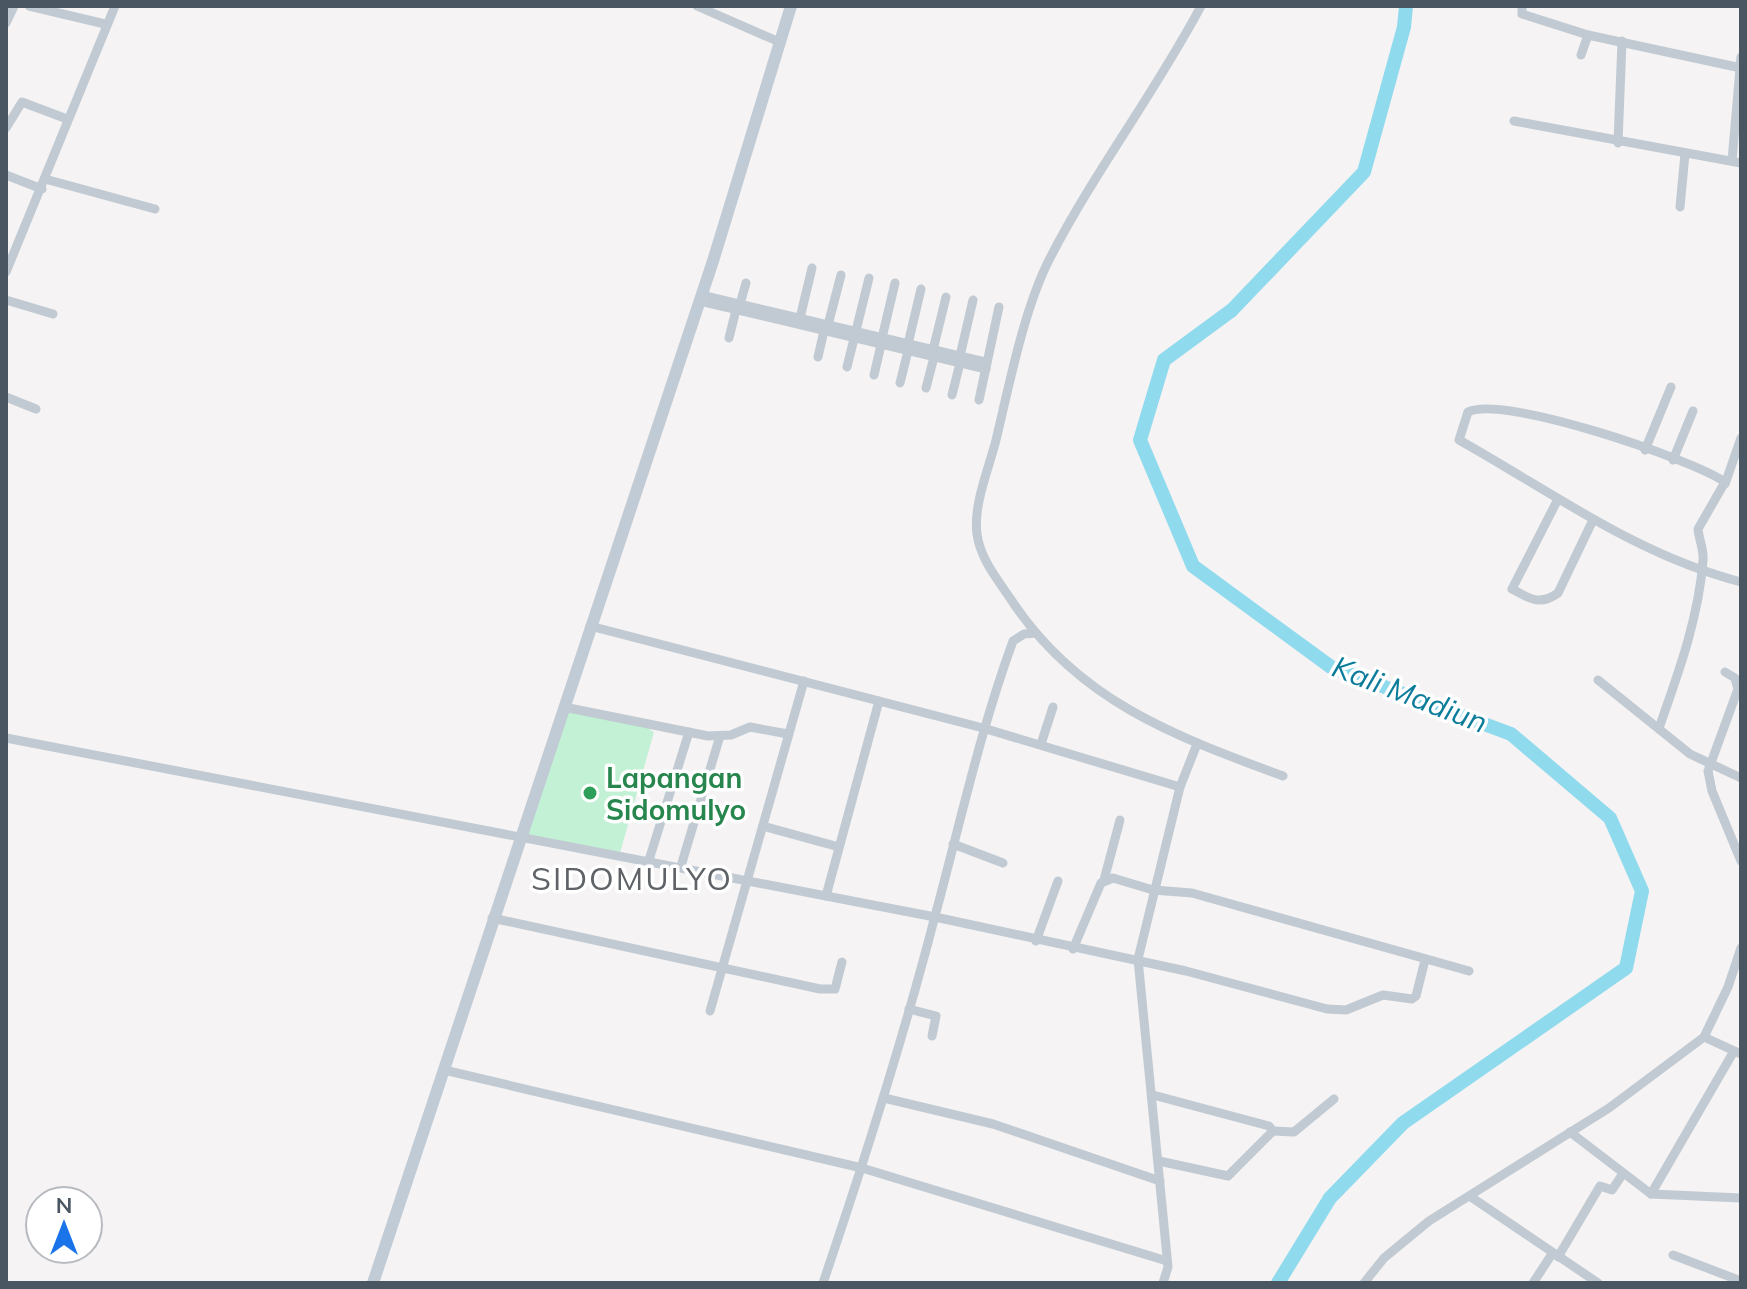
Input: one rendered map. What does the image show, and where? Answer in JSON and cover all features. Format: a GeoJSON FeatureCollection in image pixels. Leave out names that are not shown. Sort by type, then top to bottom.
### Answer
{"type":"FeatureCollection","features":[{"type":"Feature","properties":{"kind":"main road"},"geometry":{"type":"LineString","coordinates":[[373,1283],[749,151],[777,41],[791,6]]}},
{"type":"Feature","properties":{"kind":"street"},"geometry":{"type":"LineString","coordinates":[[6,23],[14,6]]}},
{"type":"Feature","properties":{"kind":"street"},"geometry":{"type":"LineString","coordinates":[[29,6],[105,24]]}},
{"type":"Feature","properties":{"kind":"street"},"geometry":{"type":"LineString","coordinates":[[6,272],[105,24],[115,6]]}},
{"type":"Feature","properties":{"kind":"street"},"geometry":{"type":"LineString","coordinates":[[697,6],[777,41]]}},
{"type":"Feature","properties":{"kind":"street"},"geometry":{"type":"LineString","coordinates":[[1201,6],[1049,260],[1004,407],[977,514],[977,533],[991,570],[1036,633],[1106,697],[1135,716],[1197,744],[1283,776]]}},
{"type":"Feature","properties":{"kind":"street"},"geometry":{"type":"LineString","coordinates":[[1514,121],[1618,143],[1737,162],[1740,64],[1588,35],[1522,14],[1522,6]]}},
{"type":"Feature","properties":{"kind":"street"},"geometry":{"type":"LineString","coordinates":[[1581,55],[1588,35]]}},
{"type":"Feature","properties":{"kind":"street"},"geometry":{"type":"LineString","coordinates":[[1618,143],[1617,98],[1622,41]]}},
{"type":"Feature","properties":{"kind":"street"},"geometry":{"type":"LineString","coordinates":[[6,128],[22,102],[67,119]]}},
{"type":"Feature","properties":{"kind":"street"},"geometry":{"type":"LineString","coordinates":[[1680,207],[1685,154]]}},
{"type":"Feature","properties":{"kind":"street"},"geometry":{"type":"LineString","coordinates":[[6,175],[155,209]]}},
{"type":"Feature","properties":{"kind":"street"},"geometry":{"type":"LineString","coordinates":[[800,318],[812,268]]}},
{"type":"Feature","properties":{"kind":"street"},"geometry":{"type":"LineString","coordinates":[[818,357],[841,275]]}},
{"type":"Feature","properties":{"kind":"street"},"geometry":{"type":"LineString","coordinates":[[847,367],[851,334],[869,278]]}},
{"type":"Feature","properties":{"kind":"street"},"geometry":{"type":"LineString","coordinates":[[729,338],[746,283]]}},
{"type":"Feature","properties":{"kind":"street"},"geometry":{"type":"LineString","coordinates":[[874,375],[895,283]]}},
{"type":"Feature","properties":{"kind":"street"},"geometry":{"type":"LineString","coordinates":[[900,383],[921,289]]}},
{"type":"Feature","properties":{"kind":"street"},"geometry":{"type":"LineString","coordinates":[[926,388],[946,297]]}},
{"type":"Feature","properties":{"kind":"street"},"geometry":{"type":"LineString","coordinates":[[700,298],[986,366]]}},
{"type":"Feature","properties":{"kind":"street"},"geometry":{"type":"LineString","coordinates":[[6,300],[53,314]]}},
{"type":"Feature","properties":{"kind":"street"},"geometry":{"type":"LineString","coordinates":[[952,395],[973,300]]}},
{"type":"Feature","properties":{"kind":"street"},"geometry":{"type":"LineString","coordinates":[[738,307],[800,318],[826,328]]}},
{"type":"Feature","properties":{"kind":"street"},"geometry":{"type":"LineString","coordinates":[[979,400],[999,307]]}},
{"type":"Feature","properties":{"kind":"street"},"geometry":{"type":"LineString","coordinates":[[1645,450],[1671,387]]}},
{"type":"Feature","properties":{"kind":"street"},"geometry":{"type":"LineString","coordinates":[[6,397],[36,409]]}},
{"type":"Feature","properties":{"kind":"street"},"geometry":{"type":"LineString","coordinates":[[1725,484],[1723,480],[1673,460],[1565,421],[1490,410],[1468,412],[1459,440],[1635,543],[1701,572],[1741,582]]}},
{"type":"Feature","properties":{"kind":"street"},"geometry":{"type":"LineString","coordinates":[[1673,460],[1693,411]]}},
{"type":"Feature","properties":{"kind":"street"},"geometry":{"type":"LineString","coordinates":[[1659,728],[1684,657],[1701,572],[1703,555],[1698,529],[1725,484],[1741,438]]}},
{"type":"Feature","properties":{"kind":"street"},"geometry":{"type":"LineString","coordinates":[[1558,499],[1512,589],[1536,602],[1548,600],[1558,593],[1593,520]]}},
{"type":"Feature","properties":{"kind":"street"},"geometry":{"type":"LineString","coordinates":[[590,626],[983,728],[1180,787]]}},
{"type":"Feature","properties":{"kind":"street"},"geometry":{"type":"LineString","coordinates":[[823,1283],[884,1098],[935,917],[983,728],[1013,641],[1024,634],[1036,633]]}},
{"type":"Feature","properties":{"kind":"street"},"geometry":{"type":"LineString","coordinates":[[1725,672],[1735,678],[1738,689],[1708,764],[1712,791],[1741,861]]}},
{"type":"Feature","properties":{"kind":"street"},"geometry":{"type":"LineString","coordinates":[[1598,680],[1674,743],[1708,764],[1741,778]]}},
{"type":"Feature","properties":{"kind":"street"},"geometry":{"type":"LineString","coordinates":[[710,1011],[804,681]]}},
{"type":"Feature","properties":{"kind":"street"},"geometry":{"type":"LineString","coordinates":[[826,896],[879,701]]}},
{"type":"Feature","properties":{"kind":"street"},"geometry":{"type":"LineString","coordinates":[[564,707],[720,736],[750,727],[788,734]]}},
{"type":"Feature","properties":{"kind":"street"},"geometry":{"type":"LineString","coordinates":[[1041,744],[1053,707]]}},
{"type":"Feature","properties":{"kind":"street"},"geometry":{"type":"LineString","coordinates":[[649,860],[689,732]]}},
{"type":"Feature","properties":{"kind":"street"},"geometry":{"type":"LineString","coordinates":[[681,866],[720,736]]}},
{"type":"Feature","properties":{"kind":"street"},"geometry":{"type":"LineString","coordinates":[[6,738],[935,917],[1073,949],[1138,959],[1337,1010],[1383,995],[1412,999],[1416,996],[1425,960]]}},
{"type":"Feature","properties":{"kind":"street"},"geometry":{"type":"LineString","coordinates":[[1163,1283],[1167,1261],[1138,959],[1180,787],[1197,744]]}},
{"type":"Feature","properties":{"kind":"street"},"geometry":{"type":"LineString","coordinates":[[1073,949],[1104,880],[1120,820]]}},
{"type":"Feature","properties":{"kind":"street"},"geometry":{"type":"LineString","coordinates":[[763,826],[839,847]]}},
{"type":"Feature","properties":{"kind":"street"},"geometry":{"type":"LineString","coordinates":[[953,844],[1003,863]]}},
{"type":"Feature","properties":{"kind":"street"},"geometry":{"type":"LineString","coordinates":[[1104,880],[1113,878],[1153,890],[1192,893],[1469,971]]}},
{"type":"Feature","properties":{"kind":"street"},"geometry":{"type":"LineString","coordinates":[[1036,941],[1058,881]]}},
{"type":"Feature","properties":{"kind":"street"},"geometry":{"type":"LineString","coordinates":[[492,918],[722,969],[834,990],[842,962]]}},
{"type":"Feature","properties":{"kind":"street"},"geometry":{"type":"LineString","coordinates":[[1364,1283],[1407,1238],[1647,1082],[1704,1037],[1728,987],[1741,948]]}},
{"type":"Feature","properties":{"kind":"street"},"geometry":{"type":"LineString","coordinates":[[909,1009],[936,1016],[932,1036]]}},
{"type":"Feature","properties":{"kind":"street"},"geometry":{"type":"LineString","coordinates":[[1651,1194],[1737,1053],[1704,1037]]}},
{"type":"Feature","properties":{"kind":"street"},"geometry":{"type":"LineString","coordinates":[[444,1070],[862,1168],[1167,1261]]}},
{"type":"Feature","properties":{"kind":"street"},"geometry":{"type":"LineString","coordinates":[[1153,1095],[1269,1126],[1273,1131]]}},
{"type":"Feature","properties":{"kind":"street"},"geometry":{"type":"LineString","coordinates":[[884,1098],[993,1124],[1160,1181]]}},
{"type":"Feature","properties":{"kind":"street"},"geometry":{"type":"LineString","coordinates":[[1159,1161],[1228,1176],[1273,1131],[1294,1132],[1334,1099]]}},
{"type":"Feature","properties":{"kind":"street"},"geometry":{"type":"LineString","coordinates":[[1570,1132],[1622,1175],[1651,1194],[1741,1198]]}},
{"type":"Feature","properties":{"kind":"street"},"geometry":{"type":"LineString","coordinates":[[1533,1283],[1600,1186],[1612,1190],[1622,1175]]}},
{"type":"Feature","properties":{"kind":"street"},"geometry":{"type":"LineString","coordinates":[[1471,1197],[1555,1255],[1585,1280],[1598,1283]]}},
{"type":"Feature","properties":{"kind":"street"},"geometry":{"type":"LineString","coordinates":[[1673,1255],[1741,1281]]}},
{"type":"Feature","properties":{"kind":"green space","name":"Lapangan Sidomulyo"},"geometry":{"type":"Polygon","coordinates":[[[569,710],[651,725],[650,730],[654,732],[620,853],[527,836],[569,710]]]}},
{"type":"Feature","properties":{"kind":"waterway","name":"Kali Madiun"},"geometry":{"type":"LineString","coordinates":[[1278,1283],[1330,1198],[1403,1123],[1626,968],[1642,891],[1610,818],[1511,734],[1331,667],[1193,566],[1140,440],[1164,360],[1232,310],[1364,172],[1404,27],[1406,6]]}},
{"type":"Feature","properties":{"kind":"place","name":"Lapangan Sidomulyo"},"geometry":{"type":"Point","coordinates":[590,793]}},
{"type":"Feature","properties":{"kind":"district","name":"SIDOMULYO"},"geometry":{"type":"Point","coordinates":[632,878]}}]}
